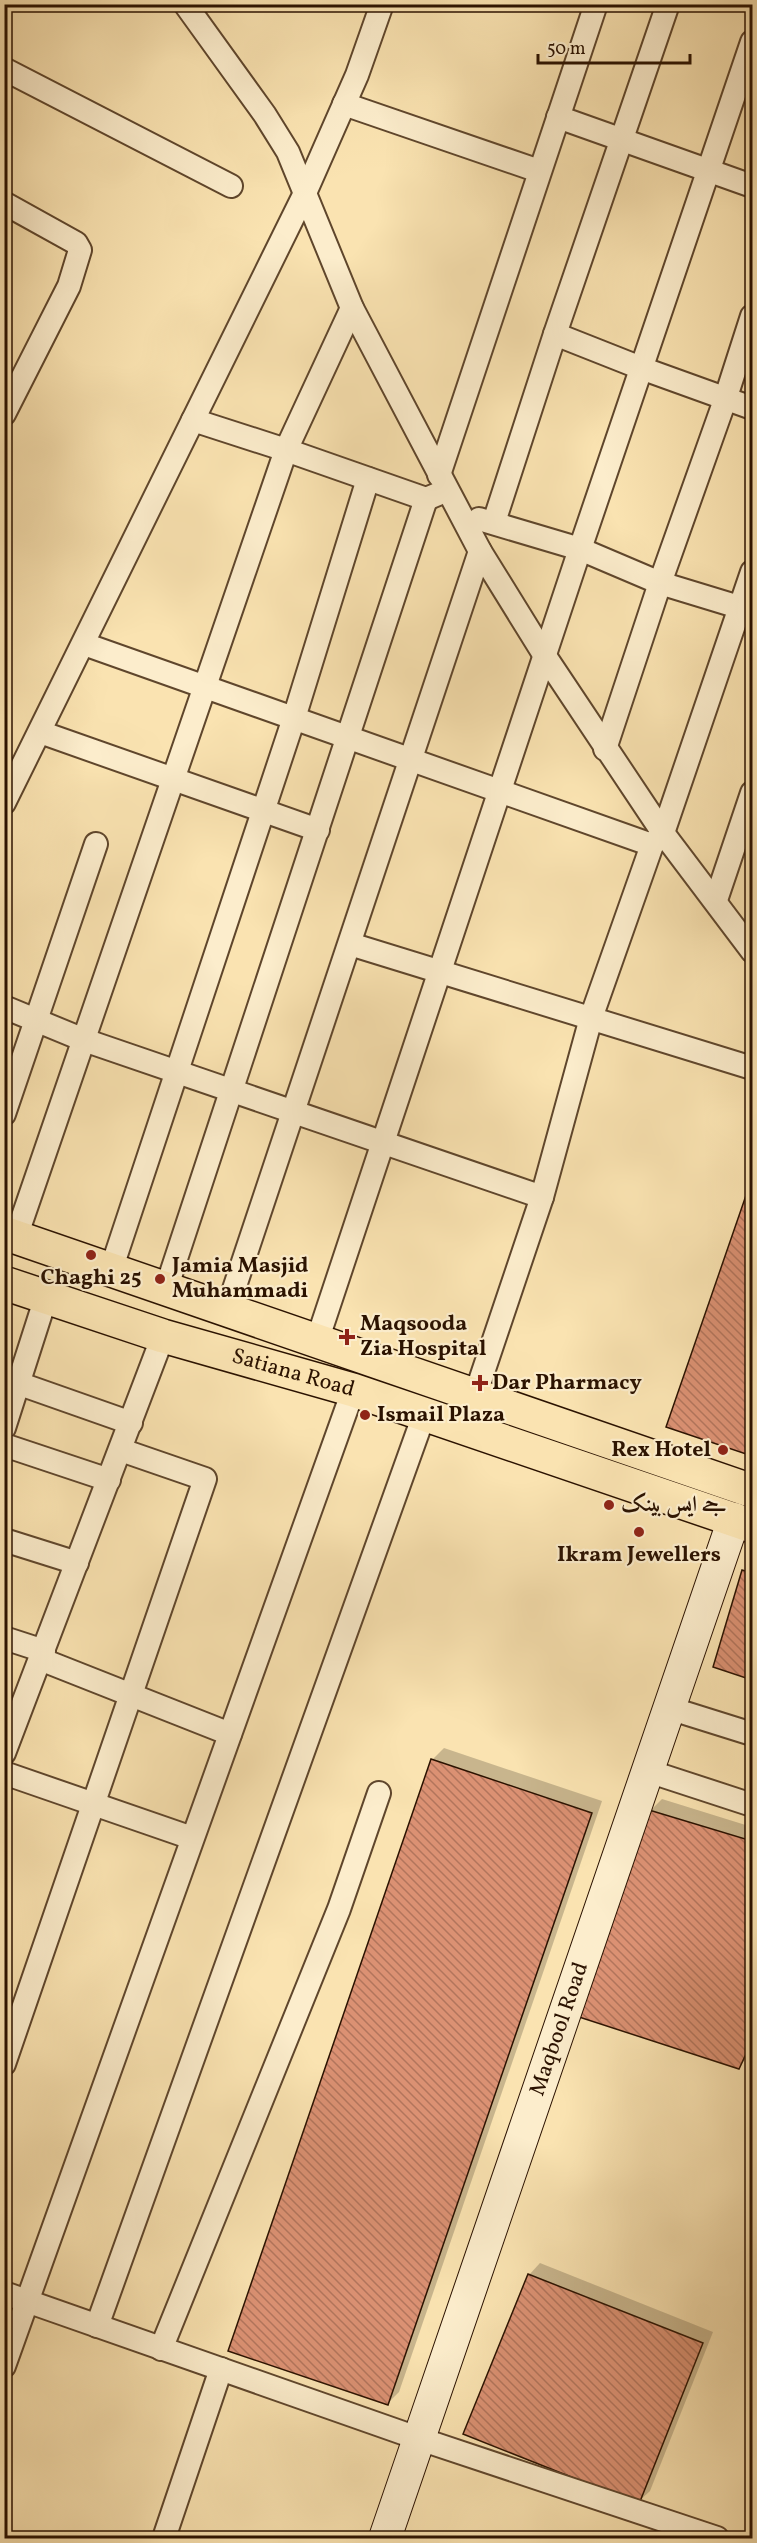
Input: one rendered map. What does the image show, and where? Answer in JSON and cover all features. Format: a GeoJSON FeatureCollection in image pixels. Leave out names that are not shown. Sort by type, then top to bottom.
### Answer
{"type":"FeatureCollection","features":[{"type":"Feature","properties":{"kind":"main road","name":"Satiana Road"},"geometry":{"type":"LineString","coordinates":[[10,1235],[753,1491]]}},
{"type":"Feature","properties":{"kind":"main road","name":"Satiana Road"},"geometry":{"type":"LineString","coordinates":[[4,1283],[163,1336],[354,1389],[743,1523]]}},
{"type":"Feature","properties":{"kind":"street"},"geometry":{"type":"LineString","coordinates":[[4,803],[305,193],[357,75],[382,4]]}},
{"type":"Feature","properties":{"kind":"street"},"geometry":{"type":"LineString","coordinates":[[193,420],[426,499],[436,496],[443,481],[539,171],[596,4]]}},
{"type":"Feature","properties":{"kind":"street"},"geometry":{"type":"LineString","coordinates":[[494,522],[555,334],[668,4]]}},
{"type":"Feature","properties":{"kind":"street"},"geometry":{"type":"LineString","coordinates":[[191,7],[288,152],[352,308],[480,551],[606,749],[657,839],[716,900],[753,951]]}},
{"type":"Feature","properties":{"kind":"street"},"geometry":{"type":"LineString","coordinates":[[317,1341],[580,549],[753,42]]}},
{"type":"Feature","properties":{"kind":"street"},"geometry":{"type":"LineString","coordinates":[[4,69],[231,186]]}},
{"type":"Feature","properties":{"kind":"street"},"geometry":{"type":"LineString","coordinates":[[344,104],[539,171]]}},
{"type":"Feature","properties":{"kind":"street"},"geometry":{"type":"LineString","coordinates":[[558,117],[753,186]]}},
{"type":"Feature","properties":{"kind":"street"},"geometry":{"type":"LineString","coordinates":[[4,203],[76,243],[80,250],[69,286],[4,414]]}},
{"type":"Feature","properties":{"kind":"street"},"geometry":{"type":"LineString","coordinates":[[10,1235],[84,1040],[286,450],[352,308]]}},
{"type":"Feature","properties":{"kind":"street"},"geometry":{"type":"LineString","coordinates":[[606,749],[660,583],[753,316]]}},
{"type":"Feature","properties":{"kind":"street"},"geometry":{"type":"LineString","coordinates":[[555,334],[753,408]]}},
{"type":"Feature","properties":{"kind":"street"},"geometry":{"type":"LineString","coordinates":[[111,1270],[294,718],[368,479]]}},
{"type":"Feature","properties":{"kind":"street"},"geometry":{"type":"LineString","coordinates":[[166,1289],[426,499]]}},
{"type":"Feature","properties":{"kind":"street"},"geometry":{"type":"LineString","coordinates":[[460,514],[494,522],[580,549],[660,583],[747,609]]}},
{"type":"Feature","properties":{"kind":"street"},"geometry":{"type":"LineString","coordinates":[[227,1310],[480,551]]}},
{"type":"Feature","properties":{"kind":"street"},"geometry":{"type":"LineString","coordinates":[[475,1396],[542,1197],[591,1018],[657,839],[747,609],[753,572]]}},
{"type":"Feature","properties":{"kind":"street"},"geometry":{"type":"LineString","coordinates":[[84,644],[411,760],[657,839]]}},
{"type":"Feature","properties":{"kind":"street"},"geometry":{"type":"LineString","coordinates":[[40,732],[318,830]]}},
{"type":"Feature","properties":{"kind":"street"},"geometry":{"type":"LineString","coordinates":[[716,900],[753,793]]}},
{"type":"Feature","properties":{"kind":"street"},"geometry":{"type":"LineString","coordinates":[[4,1114],[96,844]]}},
{"type":"Feature","properties":{"kind":"street"},"geometry":{"type":"LineString","coordinates":[[350,944],[753,1068]]}},
{"type":"Feature","properties":{"kind":"street"},"geometry":{"type":"LineString","coordinates":[[4,1007],[84,1040],[542,1197]]}},
{"type":"Feature","properties":{"kind":"street"},"geometry":{"type":"LineString","coordinates":[[4,1428],[12,1381],[46,1298]]}},
{"type":"Feature","properties":{"kind":"street"},"geometry":{"type":"LineString","coordinates":[[6,1747],[163,1336]]}},
{"type":"Feature","properties":{"kind":"street"},"geometry":{"type":"LineString","coordinates":[[12,1381],[131,1423]]}},
{"type":"Feature","properties":{"kind":"street"},"geometry":{"type":"LineString","coordinates":[[4,2366],[354,1389]]}},
{"type":"Feature","properties":{"kind":"street"},"geometry":{"type":"LineString","coordinates":[[97,2326],[425,1413]]}},
{"type":"Feature","properties":{"kind":"street"},"geometry":{"type":"LineString","coordinates":[[4,1445],[109,1480]]}},
{"type":"Feature","properties":{"kind":"street"},"geometry":{"type":"LineString","coordinates":[[4,2064],[205,1479],[121,1450]]}},
{"type":"Feature","properties":{"kind":"street","name":"Maqbool Road"},"geometry":{"type":"LineString","coordinates":[[385,2538],[669,1708],[743,1523]]}},
{"type":"Feature","properties":{"kind":"street"},"geometry":{"type":"LineString","coordinates":[[4,1540],[77,1563]]}},
{"type":"Feature","properties":{"kind":"street"},"geometry":{"type":"LineString","coordinates":[[4,1638],[131,1695],[230,1734]]}},
{"type":"Feature","properties":{"kind":"street"},"geometry":{"type":"LineString","coordinates":[[669,1708],[753,1734]]}},
{"type":"Feature","properties":{"kind":"street"},"geometry":{"type":"LineString","coordinates":[[648,1771],[753,1805]]}},
{"type":"Feature","properties":{"kind":"street"},"geometry":{"type":"LineString","coordinates":[[4,1773],[192,1838]]}},
{"type":"Feature","properties":{"kind":"street"},"geometry":{"type":"LineString","coordinates":[[162,2349],[339,1909],[379,1793]]}},
{"type":"Feature","properties":{"kind":"street"},"geometry":{"type":"LineString","coordinates":[[4,2293],[420,2439],[717,2538]]}},
{"type":"Feature","properties":{"kind":"street"},"geometry":{"type":"LineString","coordinates":[[164,2538],[220,2369]]}},
{"type":"Feature","properties":{"kind":"building"},"geometry":{"type":"Polygon","coordinates":[[[752,1178],[752,1456],[666,1427],[752,1178]]]}},
{"type":"Feature","properties":{"kind":"building"},"geometry":{"type":"Polygon","coordinates":[[[742,1570],[752,1573],[752,1680],[713,1667],[742,1570]]]}},
{"type":"Feature","properties":{"kind":"building"},"geometry":{"type":"Polygon","coordinates":[[[431,1759],[592,1813],[388,2405],[228,2351],[431,1759]]]}},
{"type":"Feature","properties":{"kind":"building"},"geometry":{"type":"Polygon","coordinates":[[[649,1810],[752,1841],[752,2041],[739,2069],[576,2016],[649,1810]]]}},
{"type":"Feature","properties":{"kind":"building"},"geometry":{"type":"Polygon","coordinates":[[[528,2274],[703,2343],[639,2504],[463,2434],[528,2274]]]}},
{"type":"Feature","properties":{"kind":"place","name":"Chaghi 25"},"geometry":{"type":"Point","coordinates":[91,1255]}},
{"type":"Feature","properties":{"kind":"place","name":"Jamia Masjid Muhammadi"},"geometry":{"type":"Point","coordinates":[160,1279]}},
{"type":"Feature","properties":{"kind":"place","name":"Maqsooda Zia Hospital"},"geometry":{"type":"Point","coordinates":[347,1337]}},
{"type":"Feature","properties":{"kind":"place","name":"Dar Pharmacy"},"geometry":{"type":"Point","coordinates":[480,1383]}},
{"type":"Feature","properties":{"kind":"place","name":"Ismail Plaza"},"geometry":{"type":"Point","coordinates":[365,1415]}},
{"type":"Feature","properties":{"kind":"place","name":"Rex Hotel"},"geometry":{"type":"Point","coordinates":[723,1450]}},
{"type":"Feature","properties":{"kind":"place","name":"جے ایس بینک"},"geometry":{"type":"Point","coordinates":[609,1505]}},
{"type":"Feature","properties":{"kind":"place","name":"Ikram Jewellers"},"geometry":{"type":"Point","coordinates":[639,1532]}}]}
